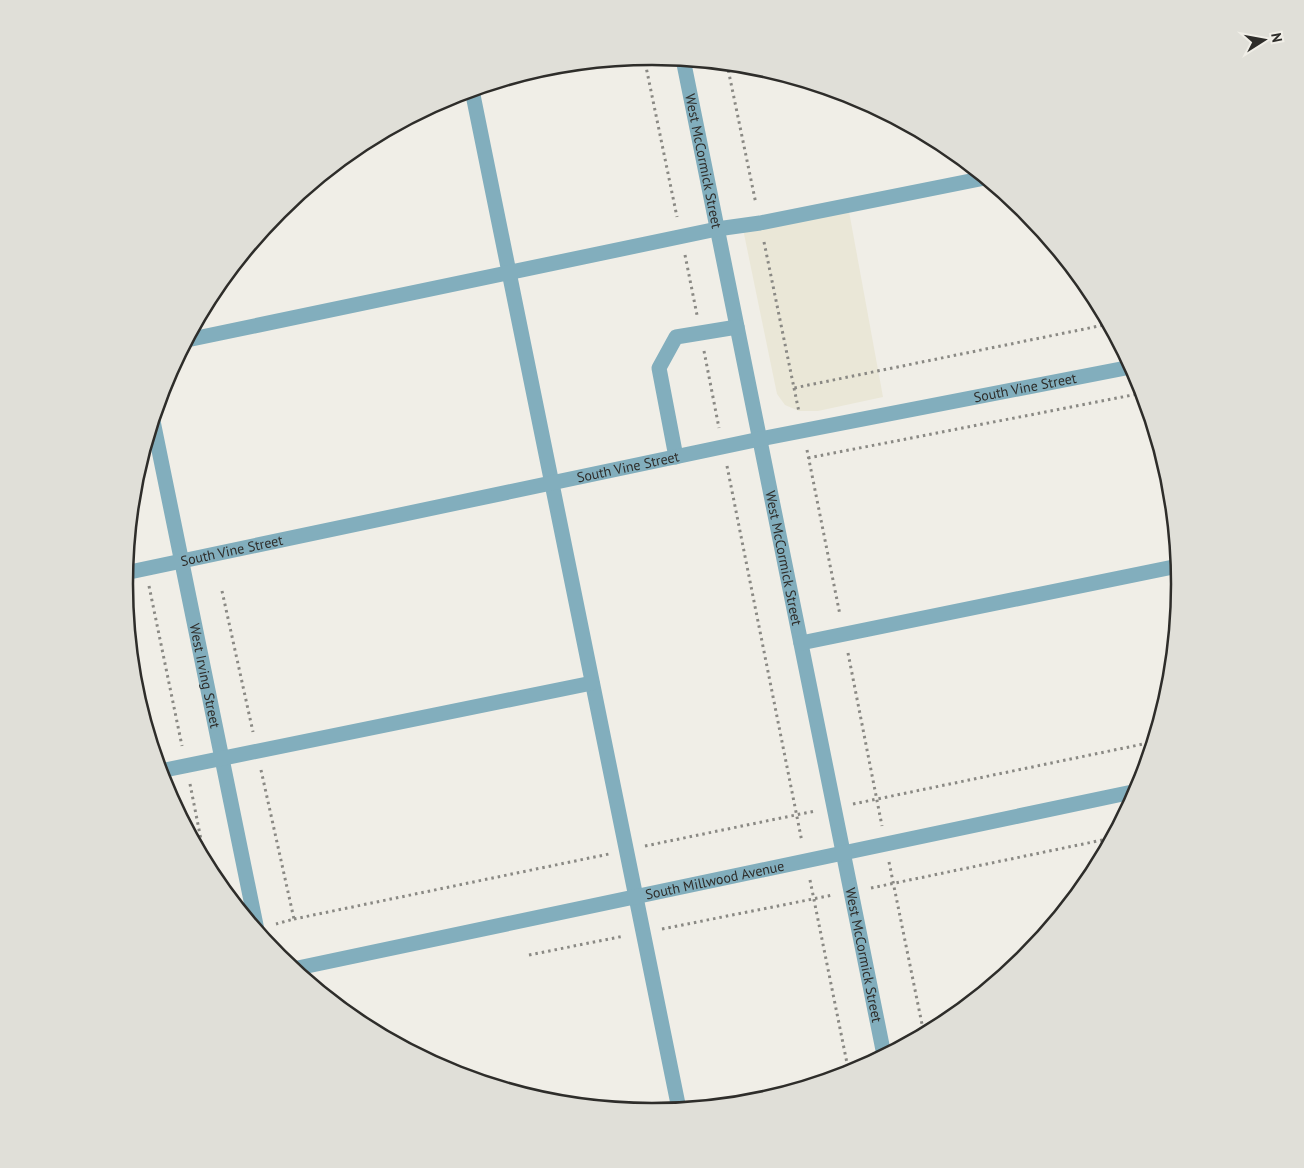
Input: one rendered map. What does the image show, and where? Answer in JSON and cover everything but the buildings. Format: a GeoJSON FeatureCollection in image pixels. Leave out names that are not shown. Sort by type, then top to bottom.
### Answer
{"type":"FeatureCollection","features":[{"type":"Feature","properties":{"kind":"street","name":"West McCormick Street"},"geometry":{"type":"LineString","coordinates":[[684,66],[883,1049]]}},
{"type":"Feature","properties":{"kind":"street"},"geometry":{"type":"LineString","coordinates":[[473,97],[678,1102]]}},
{"type":"Feature","properties":{"kind":"street"},"geometry":{"type":"LineString","coordinates":[[197,336],[509,273],[717,228],[760,224],[977,180]]}},
{"type":"Feature","properties":{"kind":"street"},"geometry":{"type":"LineString","coordinates":[[676,457],[659,368],[676,337],[737,327]]}},
{"type":"Feature","properties":{"kind":"street","name":"South Vine Street"},"geometry":{"type":"LineString","coordinates":[[133,571],[760,439],[1124,368]]}},
{"type":"Feature","properties":{"kind":"street","name":"West Irving Street"},"geometry":{"type":"LineString","coordinates":[[156,435],[253,915]]}},
{"type":"Feature","properties":{"kind":"street"},"geometry":{"type":"LineString","coordinates":[[801,643],[1171,568]]}},
{"type":"Feature","properties":{"kind":"street"},"geometry":{"type":"LineString","coordinates":[[168,769],[592,683]]}},
{"type":"Feature","properties":{"kind":"street","name":"South Millwood Avenue"},"geometry":{"type":"LineString","coordinates":[[302,967],[1126,793]]}},
{"type":"Feature","properties":{"kind":"path"},"geometry":{"type":"LineString","coordinates":[[646,65],[846,1065]]}},
{"type":"Feature","properties":{"kind":"path"},"geometry":{"type":"LineString","coordinates":[[728,71],[922,1026]]}},
{"type":"Feature","properties":{"kind":"path"},"geometry":{"type":"LineString","coordinates":[[794,388],[1102,325]]}},
{"type":"Feature","properties":{"kind":"path"},"geometry":{"type":"LineString","coordinates":[[808,458],[1135,395]]}},
{"type":"Feature","properties":{"kind":"path"},"geometry":{"type":"LineString","coordinates":[[148,583],[201,841]]}},
{"type":"Feature","properties":{"kind":"path"},"geometry":{"type":"LineString","coordinates":[[294,919],[1145,744]]}},
{"type":"Feature","properties":{"kind":"path"},"geometry":{"type":"LineString","coordinates":[[529,955],[851,892],[1103,840]]}},
{"type":"Feature","properties":{"kind":"shaded area"},"geometry":{"type":"Polygon","coordinates":[[[848,206],[883,397],[818,411],[799,411],[785,405],[777,394],[743,229],[848,206]]]}}]}
